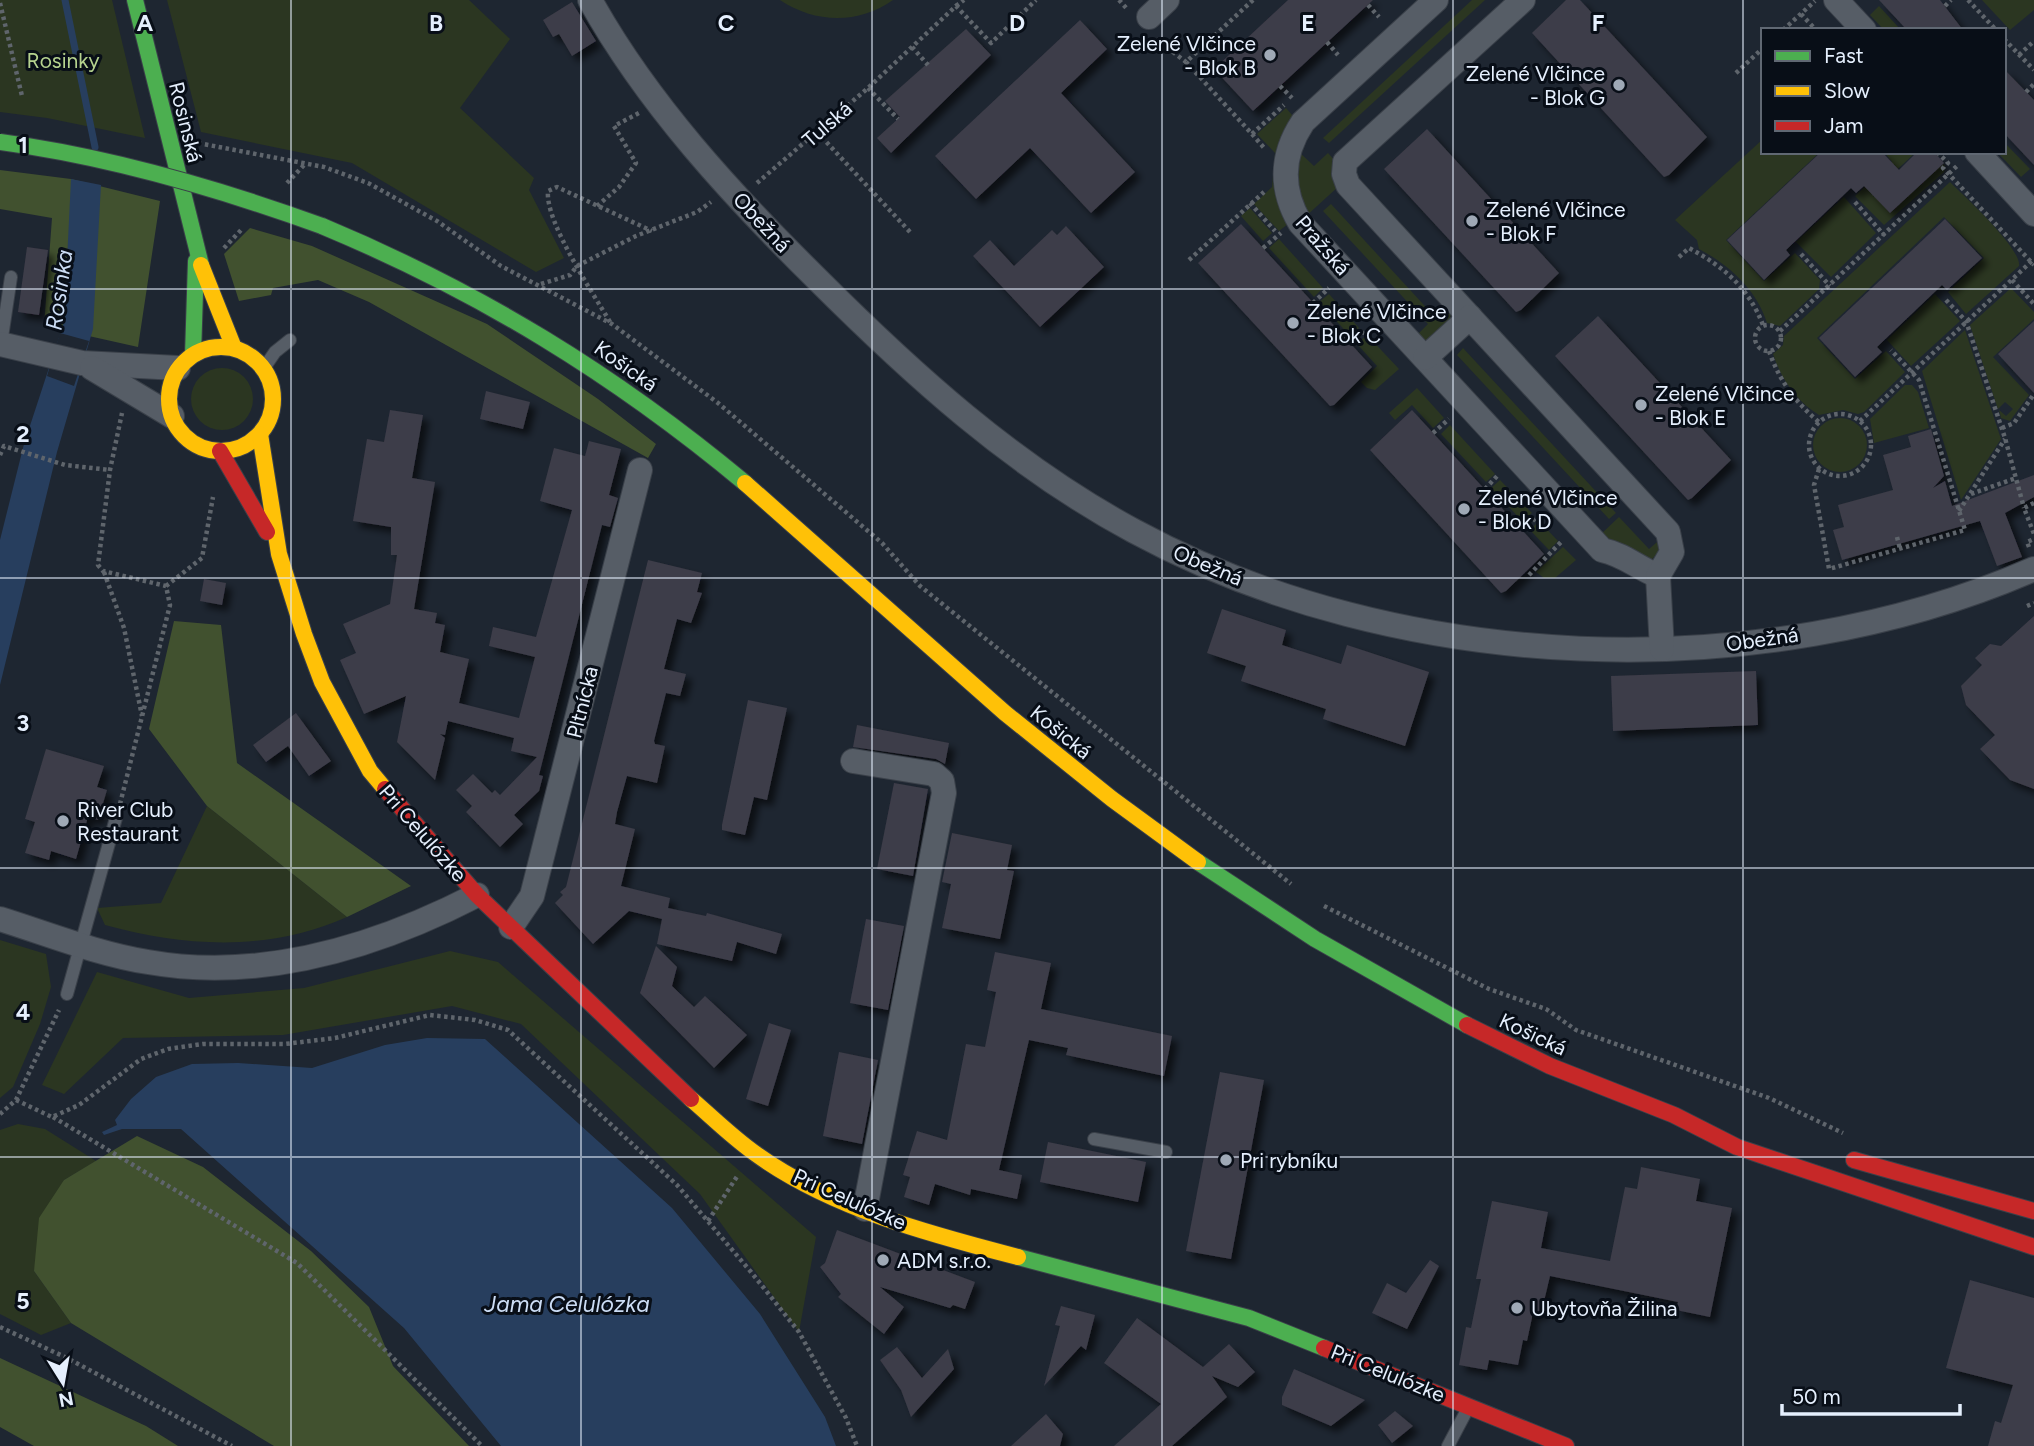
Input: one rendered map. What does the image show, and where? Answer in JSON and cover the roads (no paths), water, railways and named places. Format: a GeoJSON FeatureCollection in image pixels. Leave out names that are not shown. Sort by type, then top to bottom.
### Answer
{"type":"FeatureCollection","features":[{"type":"Feature","properties":{"kind":"street","name":"Rosinská"},"geometry":{"type":"LineString","coordinates":[[135,0],[197,254],[234,348]]}},
{"type":"Feature","properties":{"kind":"street","name":"Obežná"},"geometry":{"type":"LineString","coordinates":[[590,0],[658,102],[737,195],[853,316],[912,372],[972,423],[1088,505],[1180,555],[1280,595],[1418,631],[1524,645],[1597,650],[1662,649],[1730,645],[1859,623],[1917,609],[2034,569]]}},
{"type":"Feature","properties":{"kind":"street","name":"Pražská"},"geometry":{"type":"LineString","coordinates":[[1436,0],[1303,122],[1292,138],[1288,155],[1285,177],[1288,203],[1300,223],[1602,550],[1624,555],[1641,569],[1658,576]]}},
{"type":"Feature","properties":{"kind":"street"},"geometry":{"type":"LineString","coordinates":[[1523,0],[1346,163],[1344,174],[1348,186],[1668,532],[1672,552],[1658,576],[1662,649]]}},
{"type":"Feature","properties":{"kind":"street"},"geometry":{"type":"LineString","coordinates":[[1836,0],[1862,28]]}},
{"type":"Feature","properties":{"kind":"street","name":"Košická"},"geometry":{"type":"LineString","coordinates":[[0,142],[47,147],[151,169],[226,191],[322,226],[478,298],[588,363],[696,442],[1009,716],[1108,796],[1208,870],[1326,946],[1432,1007],[1534,1058],[1673,1114],[1732,1146],[2034,1247]]}},
{"type":"Feature","properties":{"kind":"street"},"geometry":{"type":"LineString","coordinates":[[1970,156],[2034,214]]}},
{"type":"Feature","properties":{"kind":"street","name":"Rosinská"},"geometry":{"type":"LineString","coordinates":[[185,361],[197,254]]}},
{"type":"Feature","properties":{"kind":"street"},"geometry":{"type":"LineString","coordinates":[[1425,358],[1470,317]]}},
{"type":"Feature","properties":{"kind":"street"},"geometry":{"type":"LineString","coordinates":[[1,344],[54,354],[82,363],[172,416]]}},
{"type":"Feature","properties":{"kind":"street"},"geometry":{"type":"LineString","coordinates":[[82,363],[185,361],[213,347],[234,348],[251,355],[264,368],[271,384],[274,401],[270,419],[261,434],[242,447],[220,452],[190,441],[172,416],[168,400],[171,384],[185,361]]}},
{"type":"Feature","properties":{"kind":"street","name":"Pri Celulózke"},"geometry":{"type":"LineString","coordinates":[[261,434],[279,554],[322,682],[357,752],[392,799],[477,895],[678,1089],[756,1154],[813,1186],[865,1209],[1002,1253],[1249,1318],[1469,1407],[1525,1438],[1566,1446]]}},
{"type":"Feature","properties":{"kind":"street","name":"Pri Celulózke"},"geometry":{"type":"LineString","coordinates":[[220,452],[279,554]]}},
{"type":"Feature","properties":{"kind":"street","name":"Pltnícka"},"geometry":{"type":"LineString","coordinates":[[511,927],[533,895],[640,470]]}},
{"type":"Feature","properties":{"kind":"street"},"geometry":{"type":"LineString","coordinates":[[853,761],[934,774],[942,781],[944,793],[865,1209]]}},
{"type":"Feature","properties":{"kind":"street"},"geometry":{"type":"LineString","coordinates":[[0,919],[146,962],[187,968],[266,967],[397,933],[477,895]]}},
{"type":"Feature","properties":{"kind":"street","name":"Košická"},"geometry":{"type":"LineString","coordinates":[[1673,1114],[1728,1122]]}},
{"type":"Feature","properties":{"kind":"street"},"geometry":{"type":"LineString","coordinates":[[1841,1156],[2034,1211]]}},
{"type":"Feature","properties":{"kind":"lane"},"geometry":{"type":"LineString","coordinates":[[1,344],[10,277]]}},
{"type":"Feature","properties":{"kind":"lane"},"geometry":{"type":"LineString","coordinates":[[264,368],[275,352],[290,340]]}},
{"type":"Feature","properties":{"kind":"lane"},"geometry":{"type":"LineString","coordinates":[[66,994],[116,818]]}},
{"type":"Feature","properties":{"kind":"lane"},"geometry":{"type":"LineString","coordinates":[[1094,1139],[1166,1152]]}},
{"type":"Feature","properties":{"kind":"lane"},"geometry":{"type":"LineString","coordinates":[[1448,1446],[1469,1407]]}},
{"type":"Feature","properties":{"kind":"water"},"geometry":{"type":"Polygon","coordinates":[[[71,179],[101,185],[93,329],[57,452],[0,685],[0,540],[24,444],[64,322],[71,179]]]}},
{"type":"Feature","properties":{"kind":"water","name":"Jama Celulózka"},"geometry":{"type":"Polygon","coordinates":[[[427,1038],[485,1039],[672,1208],[760,1314],[825,1417],[836,1446],[501,1446],[404,1328],[181,1129],[122,1129],[104,1135],[102,1132],[117,1125],[115,1120],[131,1099],[156,1077],[192,1064],[238,1063],[312,1068],[385,1045],[427,1038]]]}},
{"type":"Feature","properties":{"kind":"waterway","name":"Rosinka"},"geometry":{"type":"LineString","coordinates":[[65,0],[95,147]]}},
{"type":"Feature","properties":{"kind":"place","name":"Zelené Vlčince - Blok B"},"geometry":{"type":"Point","coordinates":[1270,55]}},
{"type":"Feature","properties":{"kind":"place","name":"Zelené Vlčince - Blok G"},"geometry":{"type":"Point","coordinates":[1619,85]}},
{"type":"Feature","properties":{"kind":"place","name":"Zelené Vlčince - Blok F"},"geometry":{"type":"Point","coordinates":[1472,221]}},
{"type":"Feature","properties":{"kind":"place","name":"Zelené Vlčince - Blok C"},"geometry":{"type":"Point","coordinates":[1293,323]}},
{"type":"Feature","properties":{"kind":"place","name":"Zelené Vlčince - Blok E"},"geometry":{"type":"Point","coordinates":[1641,405]}},
{"type":"Feature","properties":{"kind":"place","name":"Zelené Vlčince - Blok D"},"geometry":{"type":"Point","coordinates":[1464,509]}},
{"type":"Feature","properties":{"kind":"place","name":"River Club Restaurant"},"geometry":{"type":"Point","coordinates":[63,821]}},
{"type":"Feature","properties":{"kind":"place","name":"Pri rybníku"},"geometry":{"type":"Point","coordinates":[1226,1160]}},
{"type":"Feature","properties":{"kind":"place","name":"ADM s.r.o."},"geometry":{"type":"Point","coordinates":[883,1260]}},
{"type":"Feature","properties":{"kind":"place","name":"Ubytovňa Žilina"},"geometry":{"type":"Point","coordinates":[1517,1308]}},
{"type":"Feature","properties":{"kind":"park label","name":"Rosinky"},"geometry":{"type":"Point","coordinates":[63,60]}}]}
